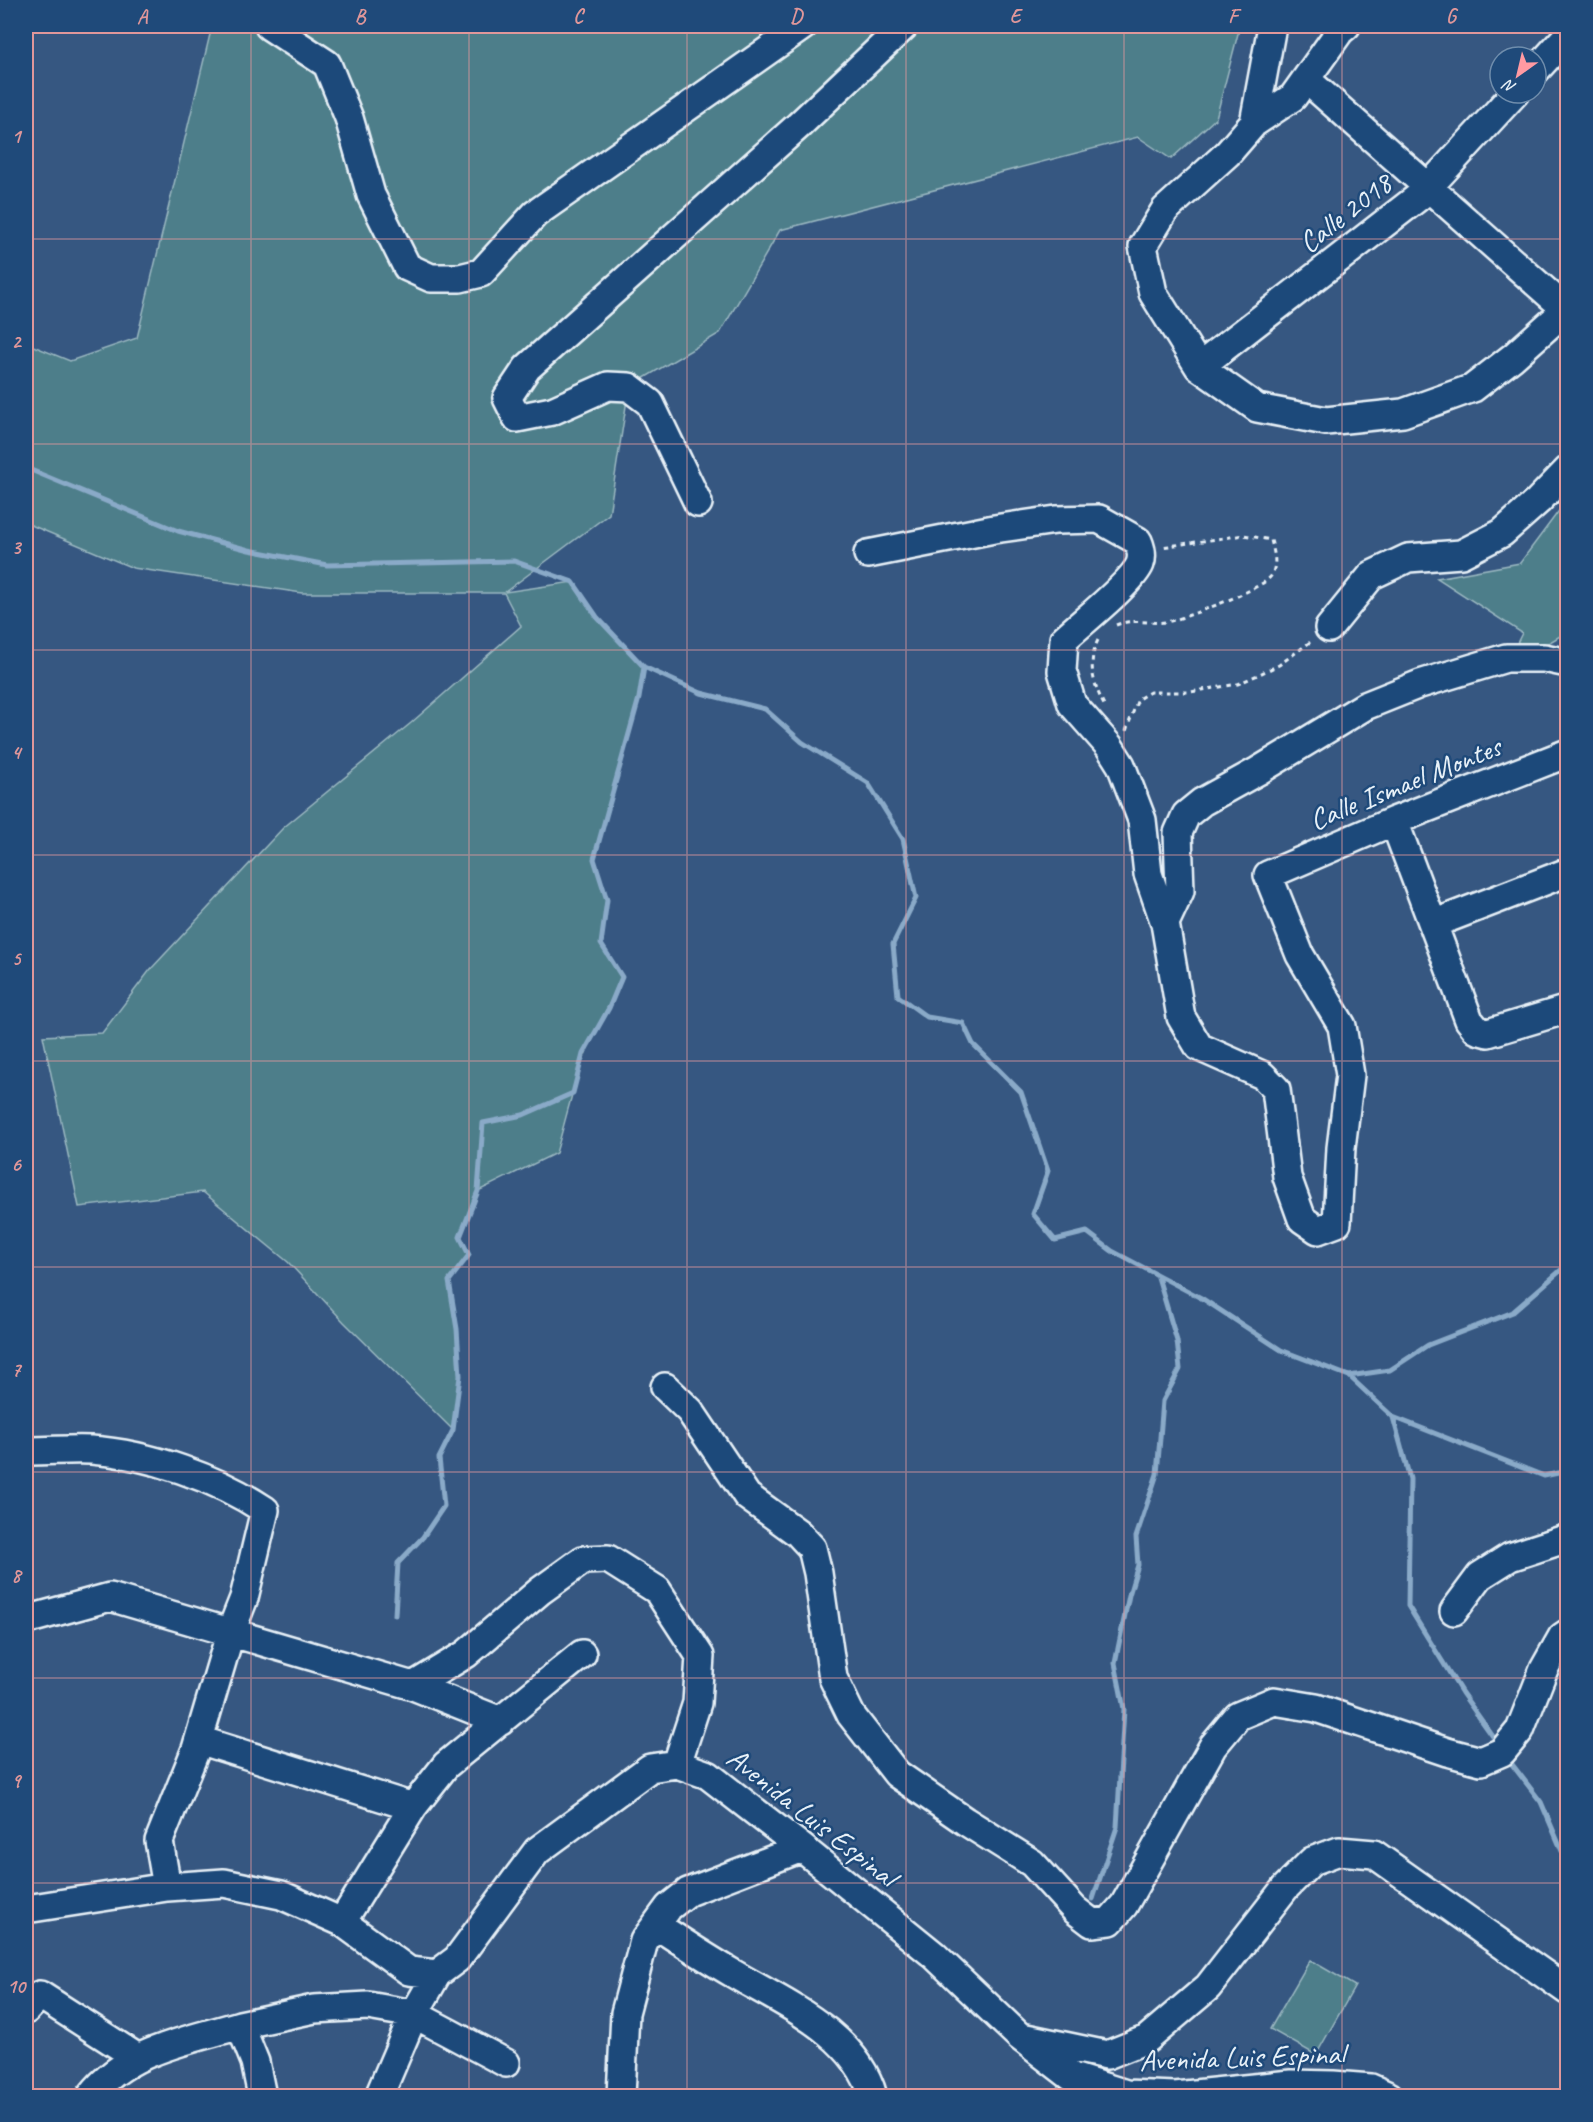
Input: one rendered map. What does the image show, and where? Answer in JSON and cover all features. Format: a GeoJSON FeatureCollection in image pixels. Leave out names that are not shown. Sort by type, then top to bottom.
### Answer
{"type":"FeatureCollection","features":[{"type":"Feature","properties":{"kind":"street"},"geometry":{"type":"LineString","coordinates":[[269,26],[327,64]]}},
{"type":"Feature","properties":{"kind":"street"},"geometry":{"type":"LineString","coordinates":[[303,26],[327,64],[349,118],[371,195],[407,267],[431,278],[460,278],[481,273],[535,214],[803,26]]}},
{"type":"Feature","properties":{"kind":"street"},"geometry":{"type":"LineString","coordinates":[[698,503],[650,403],[629,387],[608,386],[552,411],[517,418],[507,398],[528,368],[798,126],[904,26]]}},
{"type":"Feature","properties":{"kind":"street"},"geometry":{"type":"LineString","coordinates":[[1254,123],[1272,26]]}},
{"type":"Feature","properties":{"kind":"street"},"geometry":{"type":"LineString","coordinates":[[1307,80],[1567,310],[1473,388],[1403,413],[1326,421],[1257,408],[1199,368],[1153,293],[1143,246],[1165,210],[1228,153],[1254,123],[1293,97],[1340,31],[1347,26]]}},
{"type":"Feature","properties":{"kind":"street"},"geometry":{"type":"LineString","coordinates":[[1548,57],[1568,35]]}},
{"type":"Feature","properties":{"kind":"street","name":"Calle 2018"},"geometry":{"type":"LineString","coordinates":[[1199,368],[1428,188],[1504,105]]}},
{"type":"Feature","properties":{"kind":"street"},"geometry":{"type":"LineString","coordinates":[[1329,628],[1372,575],[1408,558],[1461,554],[1502,533],[1568,470]]}},
{"type":"Feature","properties":{"kind":"street"},"geometry":{"type":"LineString","coordinates":[[868,554],[994,529],[1056,520],[1099,519],[1138,541],[1142,551],[1140,564],[1128,582],[1064,639],[1062,671],[1072,704],[1109,747],[1121,765],[1142,820],[1148,874],[1165,923]]}},
{"type":"Feature","properties":{"kind":"street"},"geometry":{"type":"LineString","coordinates":[[1165,923],[1180,891],[1178,833],[1186,815],[1202,802],[1365,706],[1420,684],[1506,658],[1544,658],[1563,662],[1568,659]]}},
{"type":"Feature","properties":{"kind":"street","name":"Calle Ismael Montes"},"geometry":{"type":"LineString","coordinates":[[1165,923],[1181,1017],[1199,1047],[1262,1074],[1276,1089],[1287,1177],[1302,1219],[1318,1230],[1337,1223],[1341,1148],[1350,1075],[1342,1026],[1300,955],[1268,875],[1394,821],[1568,753]]}},
{"type":"Feature","properties":{"kind":"street"},"geometry":{"type":"LineString","coordinates":[[1394,821],[1469,1020],[1477,1030],[1488,1033],[1568,1009]]}},
{"type":"Feature","properties":{"kind":"street"},"geometry":{"type":"LineString","coordinates":[[1432,924],[1568,872]]}},
{"type":"Feature","properties":{"kind":"street"},"geometry":{"type":"LineString","coordinates":[[665,1387],[690,1411],[747,1496],[798,1533],[812,1548],[818,1573],[832,1678],[851,1715],[897,1774],[964,1821],[1032,1863],[1075,1910],[1092,1923],[1110,1921],[1124,1905],[1213,1746],[1238,1716],[1274,1701],[1316,1708],[1447,1752],[1481,1761],[1502,1752],[1520,1730],[1544,1669],[1562,1637],[1568,1633]]}},
{"type":"Feature","properties":{"kind":"street"},"geometry":{"type":"LineString","coordinates":[[26,1453],[92,1450],[152,1459],[239,1493],[265,1510],[244,1598],[231,1631],[199,1740],[159,1840],[167,1887]]}},
{"type":"Feature","properties":{"kind":"street"},"geometry":{"type":"LineString","coordinates":[[1454,1611],[1480,1576],[1510,1557],[1568,1538]]}},
{"type":"Feature","properties":{"kind":"street"},"geometry":{"type":"LineString","coordinates":[[413,1686],[466,1654],[540,1591],[583,1560],[608,1559],[657,1590],[699,1656],[697,1704],[676,1764]]}},
{"type":"Feature","properties":{"kind":"street"},"geometry":{"type":"LineString","coordinates":[[26,1620],[110,1597],[413,1686],[501,1720]]}},
{"type":"Feature","properties":{"kind":"street"},"geometry":{"type":"LineString","coordinates":[[342,1922],[413,1807],[446,1765],[582,1654]]}},
{"type":"Feature","properties":{"kind":"street"},"geometry":{"type":"LineString","coordinates":[[199,1740],[413,1807]]}},
{"type":"Feature","properties":{"kind":"street","name":"Avenida Luis Espinal"},"geometry":{"type":"LineString","coordinates":[[437,1974],[457,1959],[537,1851],[650,1768],[676,1764],[708,1775],[934,1955],[1071,2087],[1126,2094],[1175,2096],[1333,2085],[1371,2088],[1389,2097]]}},
{"type":"Feature","properties":{"kind":"street"},"geometry":{"type":"LineString","coordinates":[[621,2097],[624,2013],[644,1941],[669,1907],[688,1892],[802,1848]]}},
{"type":"Feature","properties":{"kind":"street"},"geometry":{"type":"LineString","coordinates":[[1019,2036],[1107,2055],[1146,2039],[1208,1987],[1285,1888],[1312,1861],[1339,1851],[1374,1854],[1568,1990]]}},
{"type":"Feature","properties":{"kind":"street"},"geometry":{"type":"LineString","coordinates":[[26,1909],[167,1887],[224,1883],[282,1895],[342,1922],[410,1971],[437,1974],[414,2014],[379,2097]]}},
{"type":"Feature","properties":{"kind":"street"},"geometry":{"type":"LineString","coordinates":[[656,1925],[735,1975],[809,2016],[850,2054],[870,2085],[873,2097]]}},
{"type":"Feature","properties":{"kind":"street"},"geometry":{"type":"LineString","coordinates":[[26,2010],[40,1995],[138,2058]]}},
{"type":"Feature","properties":{"kind":"street"},"geometry":{"type":"LineString","coordinates":[[91,2097],[116,2070],[147,2053],[240,2025],[314,2010],[368,2006],[414,2014],[506,2063]]}},
{"type":"Feature","properties":{"kind":"street"},"geometry":{"type":"LineString","coordinates":[[240,2025],[255,2062],[262,2097]]}},
{"type":"Feature","properties":{"kind":"path"},"geometry":{"type":"LineString","coordinates":[[1111,627],[1126,621],[1166,622],[1204,610],[1253,589],[1270,578],[1276,564],[1271,540],[1244,535],[1163,547],[1138,541]]}},
{"type":"Feature","properties":{"kind":"path"},"geometry":{"type":"LineString","coordinates":[[1120,728],[1125,735],[1138,699],[1150,692],[1190,692],[1238,684],[1279,665],[1329,628]]}},
{"type":"Feature","properties":{"kind":"path"},"geometry":{"type":"LineString","coordinates":[[1099,638],[1092,653],[1094,684],[1108,713]]}},
{"type":"Feature","properties":{"kind":"green space"},"geometry":{"type":"Polygon","coordinates":[[[212,26],[1240,26],[1216,118],[1171,159],[1138,137],[780,230],[720,333],[629,387],[609,514],[505,592],[573,582],[597,617],[644,667],[639,698],[594,859],[607,900],[601,944],[622,977],[586,1053],[556,1153],[478,1191],[460,1237],[469,1255],[449,1281],[457,1329],[460,1376],[453,1430],[344,1322],[288,1262],[203,1192],[79,1207],[43,1036],[102,1033],[150,970],[283,828],[411,723],[521,626],[504,593],[302,593],[133,568],[26,523],[26,343],[70,361],[137,338],[212,26]]]}},
{"type":"Feature","properties":{"kind":"green space"},"geometry":{"type":"Polygon","coordinates":[[[1567,500],[1567,632],[1533,652],[1513,651],[1522,633],[1437,578],[1520,563],[1567,500]]]}},
{"type":"Feature","properties":{"kind":"green space"},"geometry":{"type":"Polygon","coordinates":[[[1310,1960],[1355,1986],[1316,2055],[1270,2029],[1310,1960]]]}},
{"type":"Feature","properties":{"kind":"waterway"},"geometry":{"type":"LineString","coordinates":[[26,468],[178,531],[249,550],[327,565],[514,561],[573,582],[597,617],[644,667],[701,693],[765,709],[802,742],[868,783],[903,839],[916,898],[893,944],[898,996],[927,1017],[963,1023],[973,1044],[1021,1092],[1048,1171],[1033,1214],[1055,1240],[1087,1232],[1112,1251],[1203,1299],[1281,1350],[1349,1376],[1390,1370],[1428,1345],[1513,1312],[1568,1264]]}},
{"type":"Feature","properties":{"kind":"waterway"},"geometry":{"type":"LineString","coordinates":[[395,1615],[398,1563],[423,1537],[444,1506],[439,1458],[453,1430],[460,1376],[457,1329],[449,1281],[469,1255],[460,1237],[478,1191],[483,1123],[523,1115],[573,1093],[583,1054],[609,1008],[622,977],[601,944],[607,900],[594,859],[639,698],[644,667]]}},
{"type":"Feature","properties":{"kind":"waterway"},"geometry":{"type":"LineString","coordinates":[[1093,1899],[1117,1827],[1124,1709],[1115,1663],[1129,1595],[1138,1565],[1136,1537],[1157,1474],[1163,1401],[1180,1369],[1177,1341],[1158,1277]]}},
{"type":"Feature","properties":{"kind":"waterway"},"geometry":{"type":"LineString","coordinates":[[1349,1376],[1393,1417],[1410,1479],[1408,1606],[1462,1693],[1494,1738]]}},
{"type":"Feature","properties":{"kind":"waterway"},"geometry":{"type":"LineString","coordinates":[[1393,1417],[1544,1476],[1568,1471]]}},
{"type":"Feature","properties":{"kind":"waterway"},"geometry":{"type":"LineString","coordinates":[[1511,1763],[1541,1802],[1568,1869]]}}]}
